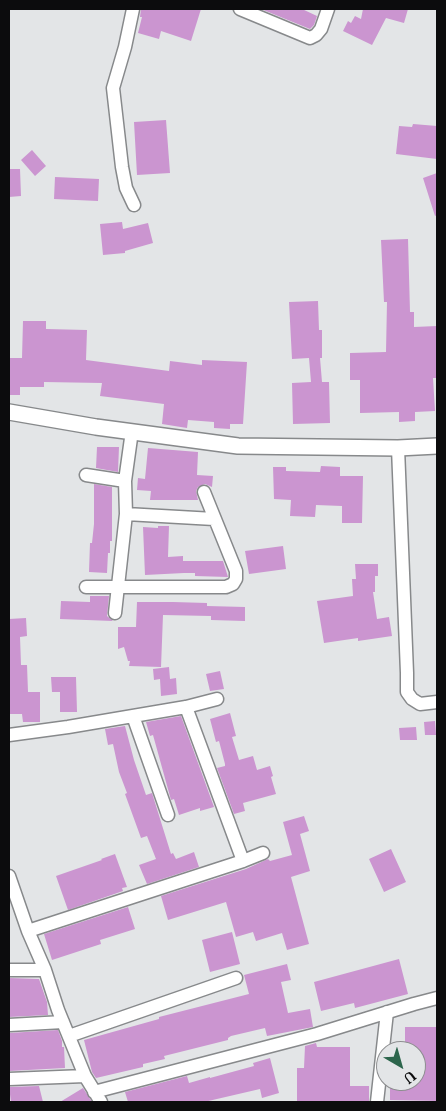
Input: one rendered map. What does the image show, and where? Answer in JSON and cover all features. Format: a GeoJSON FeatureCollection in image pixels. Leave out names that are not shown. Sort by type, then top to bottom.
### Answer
{"type":"FeatureCollection","features":[{"type":"Feature","properties":{"kind":"street"},"geometry":{"type":"LineString","coordinates":[[133,9],[125,47],[113,88],[122,167],[126,188],[134,205]]}},
{"type":"Feature","properties":{"kind":"street"},"geometry":{"type":"LineString","coordinates":[[240,9],[310,38],[316,35],[321,28],[328,9]]}},
{"type":"Feature","properties":{"kind":"street"},"geometry":{"type":"LineString","coordinates":[[9,412],[96,427],[238,446],[398,448],[437,446]]}},
{"type":"Feature","properties":{"kind":"street"},"geometry":{"type":"LineString","coordinates":[[115,613],[126,514],[125,481],[132,431]]}},
{"type":"Feature","properties":{"kind":"street"},"geometry":{"type":"LineString","coordinates":[[398,448],[407,673],[406,692],[420,704],[437,702]]}},
{"type":"Feature","properties":{"kind":"street"},"geometry":{"type":"LineString","coordinates":[[86,475],[125,481]]}},
{"type":"Feature","properties":{"kind":"street"},"geometry":{"type":"LineString","coordinates":[[86,587],[226,588],[233,584],[236,579],[236,571],[204,492]]}},
{"type":"Feature","properties":{"kind":"street"},"geometry":{"type":"LineString","coordinates":[[126,514],[214,519]]}},
{"type":"Feature","properties":{"kind":"street"},"geometry":{"type":"LineString","coordinates":[[9,735],[186,707],[217,699]]}},
{"type":"Feature","properties":{"kind":"street"},"geometry":{"type":"LineString","coordinates":[[186,707],[243,861]]}},
{"type":"Feature","properties":{"kind":"street"},"geometry":{"type":"LineString","coordinates":[[133,716],[168,815]]}},
{"type":"Feature","properties":{"kind":"street"},"geometry":{"type":"LineString","coordinates":[[28,932],[263,853]]}},
{"type":"Feature","properties":{"kind":"street"},"geometry":{"type":"LineString","coordinates":[[9,876],[13,901],[45,970],[63,1022],[85,1076],[98,1097],[437,998]]}},
{"type":"Feature","properties":{"kind":"street"},"geometry":{"type":"LineString","coordinates":[[9,970],[45,970]]}},
{"type":"Feature","properties":{"kind":"street"},"geometry":{"type":"LineString","coordinates":[[69,1036],[236,978]]}},
{"type":"Feature","properties":{"kind":"street"},"geometry":{"type":"LineString","coordinates":[[377,1102],[386,1012]]}},
{"type":"Feature","properties":{"kind":"street"},"geometry":{"type":"LineString","coordinates":[[9,1025],[63,1022]]}},
{"type":"Feature","properties":{"kind":"street"},"geometry":{"type":"LineString","coordinates":[[9,1079],[85,1076]]}},
{"type":"Feature","properties":{"kind":"building"},"geometry":{"type":"Polygon","coordinates":[[[141,9],[201,9],[191,41],[161,31],[159,39],[138,33],[142,17],[140,17],[141,9]]]}},
{"type":"Feature","properties":{"kind":"building"},"geometry":{"type":"Polygon","coordinates":[[[261,9],[302,9],[317,16],[314,25],[310,29],[261,9]]]}},
{"type":"Feature","properties":{"kind":"building"},"geometry":{"type":"Polygon","coordinates":[[[363,9],[408,9],[404,23],[386,18],[372,45],[343,31],[348,21],[351,23],[355,16],[361,19],[363,9]]]}},
{"type":"Feature","properties":{"kind":"building"},"geometry":{"type":"Polygon","coordinates":[[[166,120],[170,173],[137,175],[134,122],[166,120]]]}},
{"type":"Feature","properties":{"kind":"building"},"geometry":{"type":"Polygon","coordinates":[[[413,124],[437,126],[437,159],[396,154],[399,126],[412,127],[413,124]]]}},
{"type":"Feature","properties":{"kind":"building"},"geometry":{"type":"Polygon","coordinates":[[[32,150],[46,166],[35,176],[21,160],[32,150]]]}},
{"type":"Feature","properties":{"kind":"building"},"geometry":{"type":"Polygon","coordinates":[[[9,169],[20,169],[21,196],[9,197],[9,169]]]}},
{"type":"Feature","properties":{"kind":"building"},"geometry":{"type":"Polygon","coordinates":[[[437,173],[437,215],[435,216],[423,178],[437,173]]]}},
{"type":"Feature","properties":{"kind":"building"},"geometry":{"type":"Polygon","coordinates":[[[55,177],[99,179],[98,201],[54,199],[55,177]]]}},
{"type":"Feature","properties":{"kind":"building"},"geometry":{"type":"Polygon","coordinates":[[[122,222],[123,229],[148,223],[153,243],[125,251],[125,253],[103,255],[100,224],[122,222]]]}},
{"type":"Feature","properties":{"kind":"building"},"geometry":{"type":"Polygon","coordinates":[[[408,239],[410,312],[414,312],[414,327],[437,326],[437,378],[433,378],[435,411],[415,412],[415,421],[399,422],[399,412],[360,413],[360,380],[350,380],[350,353],[386,352],[387,302],[384,302],[381,240],[408,239]]]}},
{"type":"Feature","properties":{"kind":"building"},"geometry":{"type":"Polygon","coordinates":[[[318,301],[319,330],[322,330],[322,358],[320,358],[322,382],[329,382],[330,423],[293,424],[292,383],[311,382],[309,358],[292,359],[289,302],[318,301]]]}},
{"type":"Feature","properties":{"kind":"building"},"geometry":{"type":"Polygon","coordinates":[[[23,321],[46,321],[46,329],[87,330],[86,360],[169,371],[170,361],[202,365],[202,360],[247,362],[243,424],[230,424],[230,429],[214,428],[214,422],[188,420],[187,428],[162,424],[164,404],[100,396],[102,383],[44,382],[44,387],[20,387],[20,395],[9,395],[9,358],[22,358],[23,321]]]}},
{"type":"Feature","properties":{"kind":"building"},"geometry":{"type":"Polygon","coordinates":[[[97,447],[119,447],[118,472],[96,468],[97,447]]]}},
{"type":"Feature","properties":{"kind":"building"},"geometry":{"type":"Polygon","coordinates":[[[148,448],[198,452],[197,475],[213,476],[212,487],[205,484],[198,487],[196,491],[198,500],[150,500],[151,491],[137,490],[138,478],[145,479],[148,448]]]}},
{"type":"Feature","properties":{"kind":"building"},"geometry":{"type":"Polygon","coordinates":[[[321,466],[340,467],[340,476],[363,476],[362,523],[342,523],[342,506],[316,505],[315,517],[290,516],[291,500],[274,499],[273,467],[286,467],[286,471],[320,472],[321,466]]]}},
{"type":"Feature","properties":{"kind":"building"},"geometry":{"type":"Polygon","coordinates":[[[94,484],[112,487],[112,541],[110,541],[110,553],[108,553],[107,573],[89,572],[90,543],[92,543],[94,524],[94,484]]]}},
{"type":"Feature","properties":{"kind":"building"},"geometry":{"type":"Polygon","coordinates":[[[158,526],[169,526],[168,557],[183,556],[183,561],[223,561],[228,577],[195,576],[195,573],[145,575],[143,527],[158,528],[158,526]]]}},
{"type":"Feature","properties":{"kind":"building"},"geometry":{"type":"Polygon","coordinates":[[[283,546],[286,569],[249,574],[245,551],[283,546]]]}},
{"type":"Feature","properties":{"kind":"building"},"geometry":{"type":"Polygon","coordinates":[[[355,564],[378,564],[378,576],[375,576],[375,592],[373,592],[377,619],[389,617],[392,636],[324,643],[317,601],[353,596],[352,579],[356,579],[355,564]]]}},
{"type":"Feature","properties":{"kind":"building"},"geometry":{"type":"Polygon","coordinates":[[[90,596],[109,596],[107,616],[113,621],[60,619],[61,601],[90,602],[90,596]]]}},
{"type":"Feature","properties":{"kind":"building"},"geometry":{"type":"Polygon","coordinates":[[[137,602],[207,603],[207,606],[245,607],[245,621],[211,620],[211,616],[163,615],[161,667],[129,666],[130,661],[128,661],[124,647],[118,649],[118,627],[136,627],[137,602]]]}},
{"type":"Feature","properties":{"kind":"building"},"geometry":{"type":"Polygon","coordinates":[[[26,618],[27,636],[20,637],[21,665],[27,665],[28,692],[40,692],[40,722],[23,722],[22,714],[9,714],[9,619],[26,618]]]}},
{"type":"Feature","properties":{"kind":"building"},"geometry":{"type":"Polygon","coordinates":[[[169,667],[170,679],[176,678],[177,694],[161,696],[160,679],[154,680],[153,669],[169,667]]]}},
{"type":"Feature","properties":{"kind":"building"},"geometry":{"type":"Polygon","coordinates":[[[220,671],[224,689],[210,691],[206,674],[220,671]]]}},
{"type":"Feature","properties":{"kind":"building"},"geometry":{"type":"Polygon","coordinates":[[[51,677],[76,677],[77,712],[60,712],[60,692],[52,692],[51,677]]]}},
{"type":"Feature","properties":{"kind":"building"},"geometry":{"type":"Polygon","coordinates":[[[230,713],[236,736],[232,737],[239,760],[253,756],[257,770],[270,766],[276,794],[243,803],[245,811],[234,814],[217,768],[225,766],[225,764],[219,741],[216,742],[210,719],[230,713]]]}},
{"type":"Feature","properties":{"kind":"building"},"geometry":{"type":"Polygon","coordinates":[[[181,716],[214,807],[200,811],[200,808],[179,815],[174,799],[171,800],[153,735],[150,736],[146,722],[181,716]]]}},
{"type":"Feature","properties":{"kind":"building"},"geometry":{"type":"Polygon","coordinates":[[[435,721],[436,735],[425,735],[424,722],[435,721]]]}},
{"type":"Feature","properties":{"kind":"building"},"geometry":{"type":"Polygon","coordinates":[[[125,726],[146,795],[152,793],[171,854],[173,853],[176,859],[194,852],[199,867],[147,884],[139,865],[156,859],[147,836],[141,838],[125,794],[127,793],[119,772],[113,744],[108,745],[105,729],[125,726]]]}},
{"type":"Feature","properties":{"kind":"building"},"geometry":{"type":"Polygon","coordinates":[[[416,727],[417,740],[400,740],[399,728],[416,727]]]}},
{"type":"Feature","properties":{"kind":"building"},"geometry":{"type":"Polygon","coordinates":[[[304,816],[309,831],[300,834],[310,871],[291,877],[309,944],[287,950],[282,933],[256,941],[253,932],[236,937],[226,902],[168,920],[161,896],[246,869],[268,859],[270,861],[292,855],[283,822],[304,816]]]}},
{"type":"Feature","properties":{"kind":"building"},"geometry":{"type":"Polygon","coordinates":[[[391,849],[406,882],[384,892],[369,859],[391,849]]]}},
{"type":"Feature","properties":{"kind":"building"},"geometry":{"type":"Polygon","coordinates":[[[115,854],[127,887],[122,888],[123,891],[68,910],[56,876],[115,854]]]}},
{"type":"Feature","properties":{"kind":"building"},"geometry":{"type":"Polygon","coordinates":[[[128,907],[135,929],[100,940],[101,944],[52,960],[44,934],[128,907]]]}},
{"type":"Feature","properties":{"kind":"building"},"geometry":{"type":"Polygon","coordinates":[[[232,932],[240,964],[210,972],[202,940],[232,932]]]}},
{"type":"Feature","properties":{"kind":"building"},"geometry":{"type":"Polygon","coordinates":[[[399,959],[408,994],[355,1008],[354,1003],[321,1011],[314,982],[399,959]]]}},
{"type":"Feature","properties":{"kind":"building"},"geometry":{"type":"Polygon","coordinates":[[[287,964],[291,980],[281,982],[288,1013],[310,1009],[313,1027],[267,1036],[265,1028],[231,1036],[228,1040],[164,1056],[165,1059],[143,1064],[143,1067],[96,1078],[92,1072],[84,1040],[159,1019],[159,1017],[249,994],[244,975],[287,964]]]}},
{"type":"Feature","properties":{"kind":"building"},"geometry":{"type":"Polygon","coordinates":[[[9,978],[39,979],[47,1002],[48,1015],[9,1017],[9,978]]]}},
{"type":"Feature","properties":{"kind":"building"},"geometry":{"type":"Polygon","coordinates":[[[405,1027],[437,1027],[437,1101],[390,1100],[390,1091],[426,1091],[426,1041],[405,1041],[405,1027]]]}},
{"type":"Feature","properties":{"kind":"building"},"geometry":{"type":"Polygon","coordinates":[[[58,1030],[62,1047],[64,1047],[65,1068],[9,1071],[9,1033],[58,1030]]]}},
{"type":"Feature","properties":{"kind":"building"},"geometry":{"type":"Polygon","coordinates":[[[316,1043],[317,1047],[350,1047],[350,1086],[369,1086],[369,1102],[297,1102],[297,1068],[304,1068],[305,1046],[316,1043]]]}},
{"type":"Feature","properties":{"kind":"building"},"geometry":{"type":"Polygon","coordinates":[[[270,1058],[279,1093],[262,1098],[260,1089],[204,1102],[128,1102],[125,1092],[187,1076],[189,1083],[254,1066],[253,1063],[270,1058]]]}},
{"type":"Feature","properties":{"kind":"building"},"geometry":{"type":"Polygon","coordinates":[[[39,1086],[43,1102],[11,1102],[9,1087],[39,1086]]]}},
{"type":"Feature","properties":{"kind":"building"},"geometry":{"type":"Polygon","coordinates":[[[83,1088],[92,1102],[60,1102],[83,1088]]]}}]}
